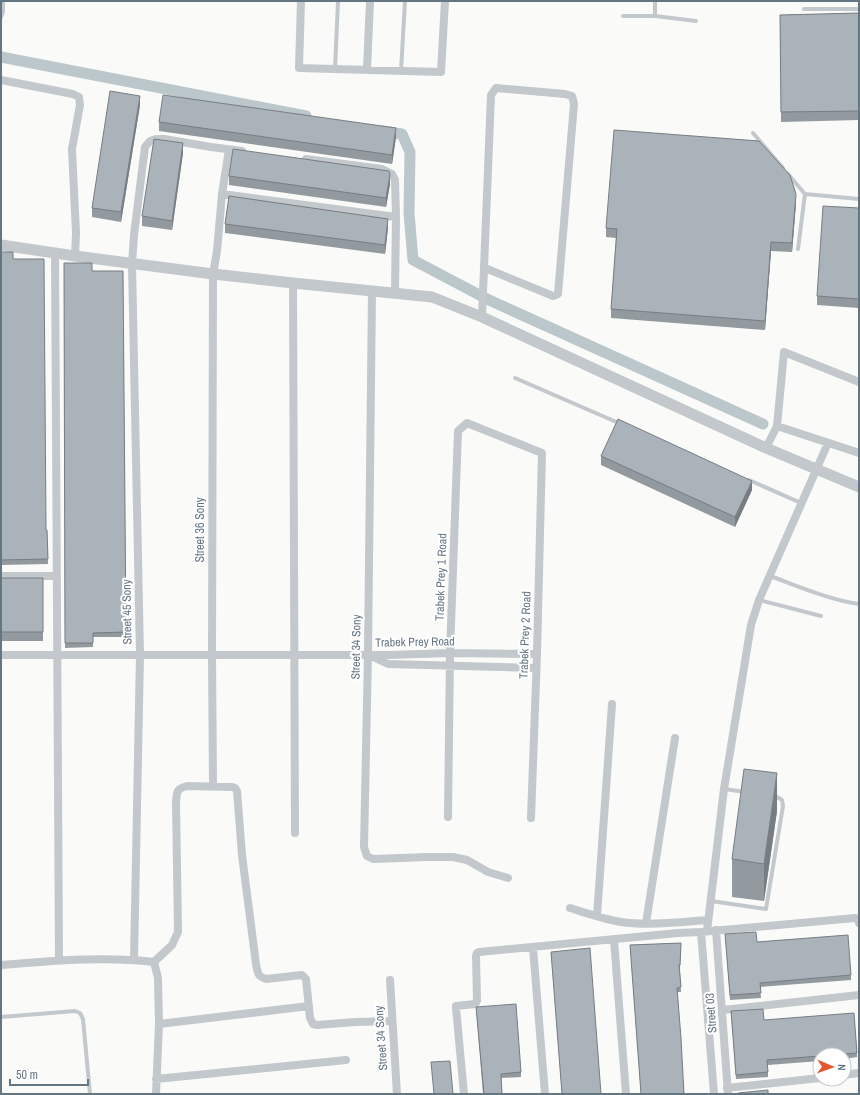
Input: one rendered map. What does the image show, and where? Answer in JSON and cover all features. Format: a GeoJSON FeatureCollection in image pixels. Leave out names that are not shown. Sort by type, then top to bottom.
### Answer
{"type":"FeatureCollection","features":[{"type":"Feature","properties":{"kind":"street"},"geometry":{"type":"LineString","coordinates":[[301,1],[298,68],[402,72],[441,72],[445,1]]}},
{"type":"Feature","properties":{"kind":"street"},"geometry":{"type":"LineString","coordinates":[[367,70],[370,1]]}},
{"type":"Feature","properties":{"kind":"street"},"geometry":{"type":"LineString","coordinates":[[1,80],[73,94],[79,97],[80,105],[72,149],[76,233],[75,256]]}},
{"type":"Feature","properties":{"kind":"street"},"geometry":{"type":"LineString","coordinates":[[482,313],[485,272],[491,95],[496,88],[566,94],[572,96],[574,104],[558,294],[552,296],[485,272]]}},
{"type":"Feature","properties":{"kind":"street","name":"Street 45 Sony"},"geometry":{"type":"LineString","coordinates":[[134,960],[140,655],[132,264],[134,235],[145,147],[150,141],[164,139],[252,153]]}},
{"type":"Feature","properties":{"kind":"street","name":"Street 36 Sony"},"geometry":{"type":"LineString","coordinates":[[213,786],[213,274],[217,250],[222,194],[229,150]]}},
{"type":"Feature","properties":{"kind":"street"},"geometry":{"type":"LineString","coordinates":[[298,158],[382,169],[392,174],[395,180],[396,217],[395,292]]}},
{"type":"Feature","properties":{"kind":"street"},"geometry":{"type":"LineString","coordinates":[[222,194],[396,217]]}},
{"type":"Feature","properties":{"kind":"street"},"geometry":{"type":"LineString","coordinates":[[1,245],[213,274],[432,297],[482,313],[766,448],[859,487]]}},
{"type":"Feature","properties":{"kind":"street"},"geometry":{"type":"LineString","coordinates":[[55,253],[59,960]]}},
{"type":"Feature","properties":{"kind":"street"},"geometry":{"type":"LineString","coordinates":[[293,283],[295,832]]}},
{"type":"Feature","properties":{"kind":"street","name":"Street 34 Sony"},"geometry":{"type":"LineString","coordinates":[[372,291],[368,655],[364,847],[367,856],[373,859],[428,856],[453,857],[467,860],[488,872],[508,878]]}},
{"type":"Feature","properties":{"kind":"street"},"geometry":{"type":"LineString","coordinates":[[766,448],[777,426],[784,352],[859,382]]}},
{"type":"Feature","properties":{"kind":"street","name":"Trabek Prey 1 Road"},"geometry":{"type":"LineString","coordinates":[[448,817],[450,653],[458,431],[467,423],[542,453]]}},
{"type":"Feature","properties":{"kind":"street"},"geometry":{"type":"LineString","coordinates":[[777,426],[859,453]]}},
{"type":"Feature","properties":{"kind":"street","name":"Street 03"},"geometry":{"type":"LineString","coordinates":[[714,1094],[704,931],[708,920],[724,789],[751,625],[759,600],[828,443]]}},
{"type":"Feature","properties":{"kind":"street","name":"Trabek Prey 2 Road"},"geometry":{"type":"LineString","coordinates":[[531,818],[542,453]]}},
{"type":"Feature","properties":{"kind":"street"},"geometry":{"type":"LineString","coordinates":[[1,576],[57,576]]}},
{"type":"Feature","properties":{"kind":"street","name":"Trabek Prey Road"},"geometry":{"type":"LineString","coordinates":[[368,655],[450,653],[537,654]]}},
{"type":"Feature","properties":{"kind":"street"},"geometry":{"type":"LineString","coordinates":[[1,655],[368,655]]}},
{"type":"Feature","properties":{"kind":"street","name":"Trabek Prey Road"},"geometry":{"type":"LineString","coordinates":[[368,655],[388,664],[536,668]]}},
{"type":"Feature","properties":{"kind":"street"},"geometry":{"type":"LineString","coordinates":[[597,916],[612,704]]}},
{"type":"Feature","properties":{"kind":"street"},"geometry":{"type":"LineString","coordinates":[[646,923],[675,738]]}},
{"type":"Feature","properties":{"kind":"street"},"geometry":{"type":"LineString","coordinates":[[1,965],[59,960],[134,960],[154,962],[172,945],[178,932],[177,792],[180,788],[187,786],[232,787],[237,791],[242,855],[258,975],[266,979],[302,975],[306,979],[310,1018],[313,1024],[392,1021]]}},
{"type":"Feature","properties":{"kind":"street"},"geometry":{"type":"LineString","coordinates":[[570,908],[622,922],[646,923],[708,920]]}},
{"type":"Feature","properties":{"kind":"street"},"geometry":{"type":"LineString","coordinates":[[464,1094],[456,1006],[475,1004],[477,1001],[476,956],[479,952],[855,918],[859,923]]}},
{"type":"Feature","properties":{"kind":"street","name":"Street 03"},"geometry":{"type":"LineString","coordinates":[[716,930],[728,1091]]}},
{"type":"Feature","properties":{"kind":"street"},"geometry":{"type":"LineString","coordinates":[[614,940],[626,1094]]}},
{"type":"Feature","properties":{"kind":"street"},"geometry":{"type":"LineString","coordinates":[[533,948],[546,1094]]}},
{"type":"Feature","properties":{"kind":"street"},"geometry":{"type":"LineString","coordinates":[[154,962],[158,978],[159,1024],[156,1094]]}},
{"type":"Feature","properties":{"kind":"street","name":"Street 34 Sony"},"geometry":{"type":"LineString","coordinates":[[390,980],[397,1094]]}},
{"type":"Feature","properties":{"kind":"street"},"geometry":{"type":"LineString","coordinates":[[723,1010],[859,995]]}},
{"type":"Feature","properties":{"kind":"street"},"geometry":{"type":"LineString","coordinates":[[159,1024],[309,1006]]}},
{"type":"Feature","properties":{"kind":"street"},"geometry":{"type":"LineString","coordinates":[[156,1079],[346,1060]]}},
{"type":"Feature","properties":{"kind":"street"},"geometry":{"type":"LineString","coordinates":[[728,1091],[812,1079]]}},
{"type":"Feature","properties":{"kind":"lane"},"geometry":{"type":"LineString","coordinates":[[1,17],[3,12],[3,1]]}},
{"type":"Feature","properties":{"kind":"lane"},"geometry":{"type":"LineString","coordinates":[[335,69],[338,1]]}},
{"type":"Feature","properties":{"kind":"lane"},"geometry":{"type":"LineString","coordinates":[[402,72],[405,1]]}},
{"type":"Feature","properties":{"kind":"lane"},"geometry":{"type":"LineString","coordinates":[[655,16],[656,1]]}},
{"type":"Feature","properties":{"kind":"lane"},"geometry":{"type":"LineString","coordinates":[[804,9],[859,9]]}},
{"type":"Feature","properties":{"kind":"lane"},"geometry":{"type":"LineString","coordinates":[[623,16],[655,16],[696,21]]}},
{"type":"Feature","properties":{"kind":"lane"},"geometry":{"type":"LineString","coordinates":[[753,133],[805,194],[859,199]]}},
{"type":"Feature","properties":{"kind":"lane"},"geometry":{"type":"LineString","coordinates":[[798,249],[805,194]]}},
{"type":"Feature","properties":{"kind":"lane"},"geometry":{"type":"LineString","coordinates":[[515,378],[622,425]]}},
{"type":"Feature","properties":{"kind":"lane"},"geometry":{"type":"LineString","coordinates":[[744,478],[801,503]]}},
{"type":"Feature","properties":{"kind":"lane"},"geometry":{"type":"LineString","coordinates":[[770,576],[850,603],[859,604]]}},
{"type":"Feature","properties":{"kind":"lane"},"geometry":{"type":"LineString","coordinates":[[759,600],[821,616]]}},
{"type":"Feature","properties":{"kind":"lane"},"geometry":{"type":"LineString","coordinates":[[724,789],[748,793]]}},
{"type":"Feature","properties":{"kind":"lane"},"geometry":{"type":"LineString","coordinates":[[710,901],[766,910],[783,806],[782,800],[777,797],[770,796]]}},
{"type":"Feature","properties":{"kind":"lane"},"geometry":{"type":"LineString","coordinates":[[1,1017],[75,1012],[80,1013],[83,1019],[90,1094]]}},
{"type":"Feature","properties":{"kind":"building"},"geometry":{"type":"Polygon","coordinates":[[[859,13],[859,111],[781,112],[780,15],[859,13]]]}},
{"type":"Feature","properties":{"kind":"building"},"geometry":{"type":"Polygon","coordinates":[[[110,91],[140,96],[121,212],[92,208],[110,91]]]}},
{"type":"Feature","properties":{"kind":"building"},"geometry":{"type":"Polygon","coordinates":[[[163,95],[396,128],[392,155],[159,122],[163,95]]]}},
{"type":"Feature","properties":{"kind":"building"},"geometry":{"type":"Polygon","coordinates":[[[614,130],[759,141],[790,175],[796,194],[792,243],[771,242],[765,321],[611,309],[617,229],[606,228],[614,130]]]}},
{"type":"Feature","properties":{"kind":"building"},"geometry":{"type":"Polygon","coordinates":[[[154,139],[183,143],[172,221],[142,216],[154,139]]]}},
{"type":"Feature","properties":{"kind":"building"},"geometry":{"type":"Polygon","coordinates":[[[233,149],[389,171],[390,175],[386,198],[229,176],[233,149]]]}},
{"type":"Feature","properties":{"kind":"building"},"geometry":{"type":"Polygon","coordinates":[[[229,196],[388,219],[385,245],[225,224],[229,196]]]}},
{"type":"Feature","properties":{"kind":"building"},"geometry":{"type":"Polygon","coordinates":[[[823,206],[859,208],[859,299],[817,296],[823,206]]]}},
{"type":"Feature","properties":{"kind":"building"},"geometry":{"type":"Polygon","coordinates":[[[1,252],[13,252],[13,259],[44,259],[46,530],[48,559],[1,560],[1,252]]]}},
{"type":"Feature","properties":{"kind":"building"},"geometry":{"type":"Polygon","coordinates":[[[64,263],[92,263],[92,271],[123,271],[126,632],[93,633],[93,643],[65,643],[64,263]]]}},
{"type":"Feature","properties":{"kind":"building"},"geometry":{"type":"Polygon","coordinates":[[[618,419],[752,481],[735,517],[601,456],[618,419]]]}},
{"type":"Feature","properties":{"kind":"building"},"geometry":{"type":"Polygon","coordinates":[[[1,578],[43,578],[43,632],[1,632],[1,578]]]}},
{"type":"Feature","properties":{"kind":"building"},"geometry":{"type":"Polygon","coordinates":[[[744,769],[777,773],[764,864],[732,859],[744,769]]]}},
{"type":"Feature","properties":{"kind":"building"},"geometry":{"type":"Polygon","coordinates":[[[756,932],[757,942],[848,935],[851,975],[760,983],[761,993],[730,995],[725,934],[756,932]]]}},
{"type":"Feature","properties":{"kind":"building"},"geometry":{"type":"Polygon","coordinates":[[[681,943],[679,965],[681,987],[677,988],[684,1094],[641,1094],[630,945],[681,943]]]}},
{"type":"Feature","properties":{"kind":"building"},"geometry":{"type":"Polygon","coordinates":[[[590,948],[601,1094],[562,1094],[551,952],[590,948]]]}},
{"type":"Feature","properties":{"kind":"building"},"geometry":{"type":"Polygon","coordinates":[[[516,1004],[521,1072],[501,1074],[502,1094],[484,1094],[476,1007],[516,1004]]]}},
{"type":"Feature","properties":{"kind":"building"},"geometry":{"type":"Polygon","coordinates":[[[763,1009],[764,1020],[854,1013],[857,1053],[852,1053],[852,1047],[812,1047],[812,1057],[767,1060],[768,1072],[736,1075],[731,1011],[763,1009]]]}},
{"type":"Feature","properties":{"kind":"building"},"geometry":{"type":"Polygon","coordinates":[[[450,1061],[453,1094],[434,1094],[431,1062],[450,1061]]]}},
{"type":"Feature","properties":{"kind":"building"},"geometry":{"type":"Polygon","coordinates":[[[768,1090],[768,1094],[738,1094],[738,1093],[768,1090]]]}},
{"type":"Feature","properties":{"kind":"waterway"},"geometry":{"type":"LineString","coordinates":[[1,57],[306,116]]}},
{"type":"Feature","properties":{"kind":"waterway"},"geometry":{"type":"LineString","coordinates":[[382,131],[402,134],[410,152],[409,213],[413,260],[489,300],[763,424]]}}]}
